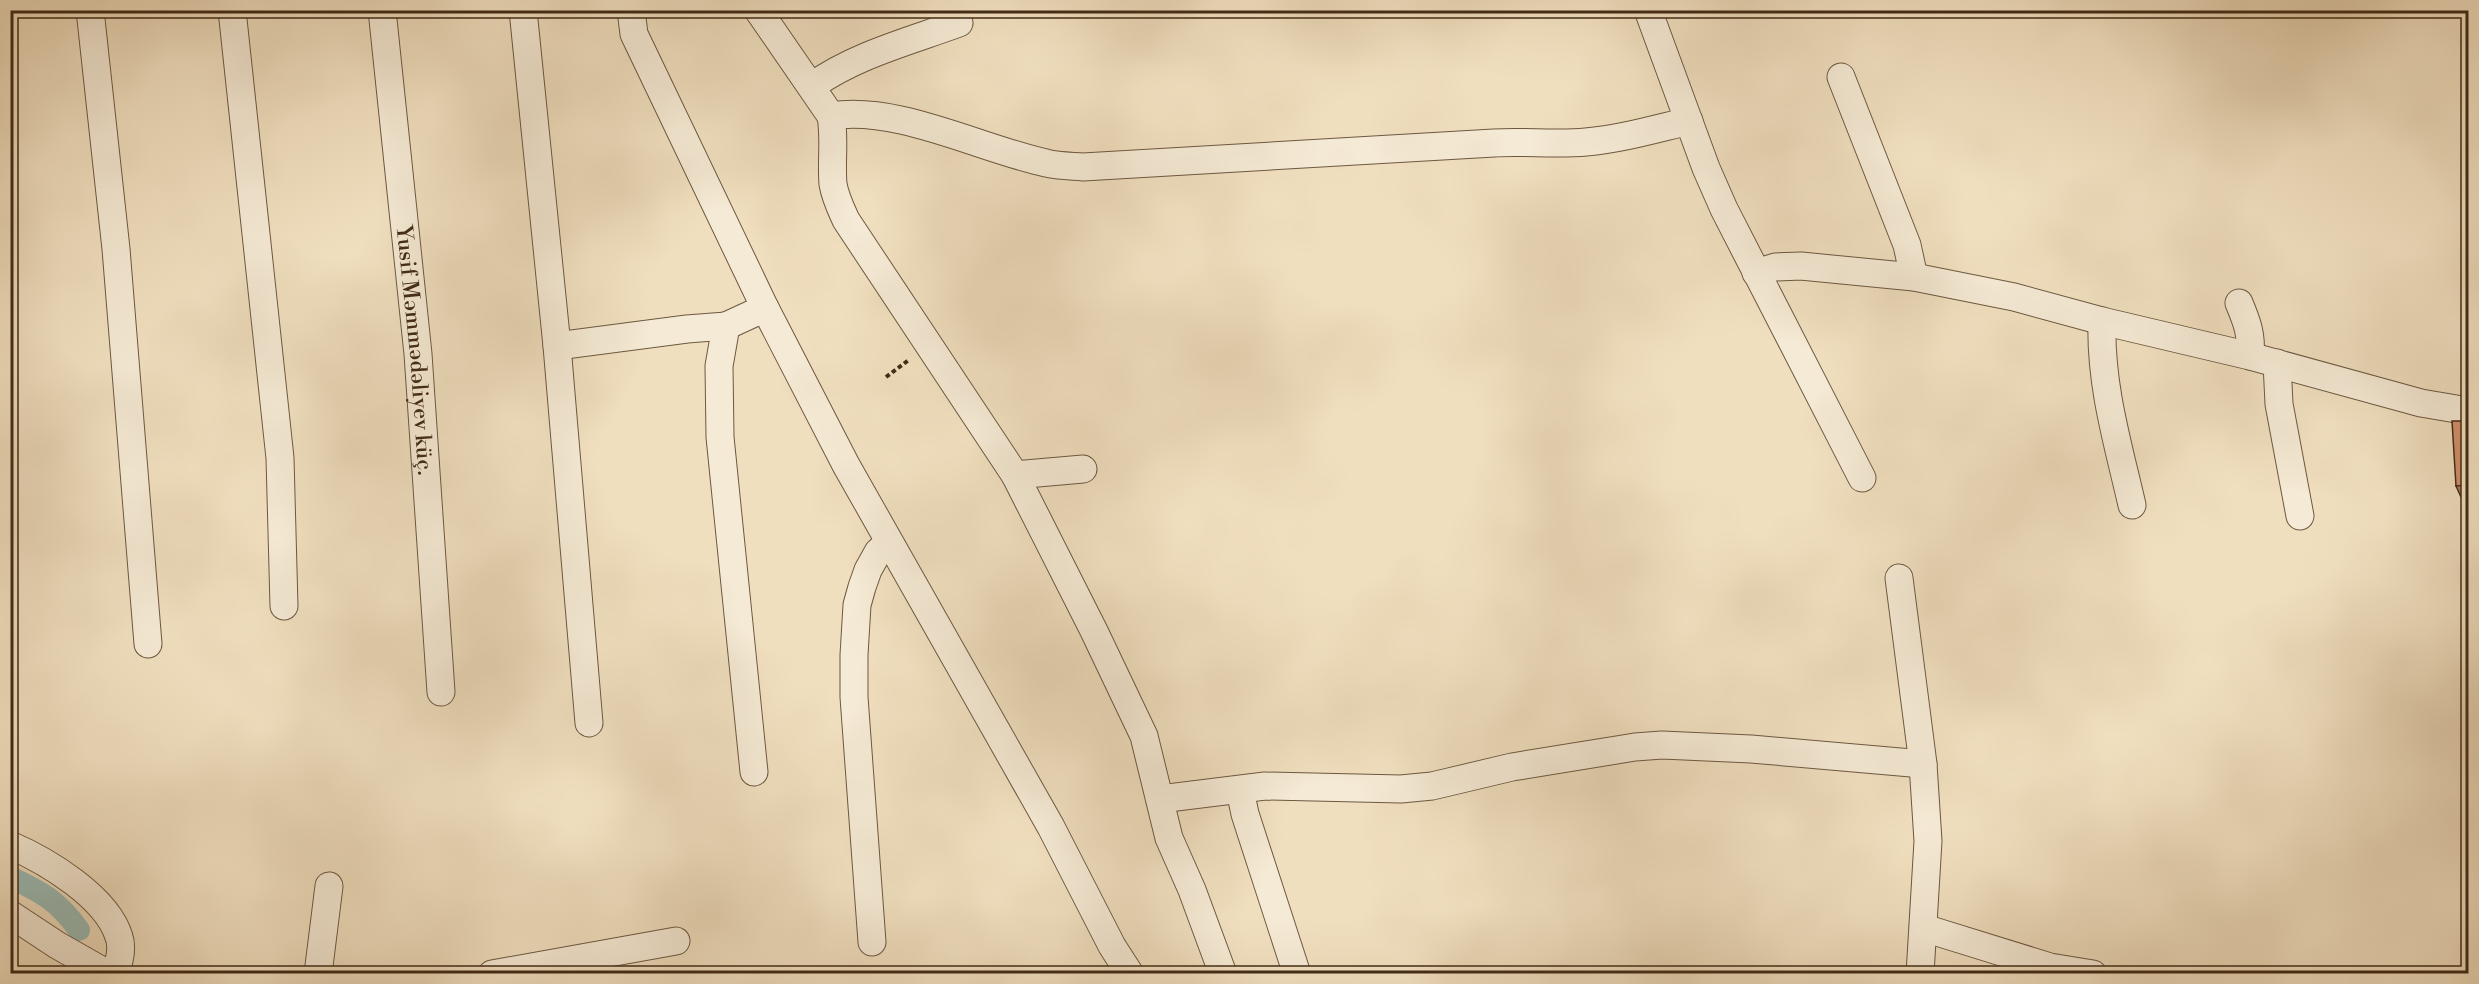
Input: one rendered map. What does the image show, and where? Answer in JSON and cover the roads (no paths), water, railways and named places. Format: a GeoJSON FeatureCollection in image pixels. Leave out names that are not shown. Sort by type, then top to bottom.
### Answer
{"type":"FeatureCollection","features":[{"type":"Feature","properties":{"kind":"street"},"geometry":{"type":"LineString","coordinates":[[90,10],[116,249],[148,644]]}},
{"type":"Feature","properties":{"kind":"street"},"geometry":{"type":"LineString","coordinates":[[232,10],[280,458],[284,606]]}},
{"type":"Feature","properties":{"kind":"street","name":"Yusif Məmmədəliyev küç."},"geometry":{"type":"LineString","coordinates":[[382,10],[418,354],[441,692]]}},
{"type":"Feature","properties":{"kind":"street"},"geometry":{"type":"LineString","coordinates":[[523,10],[557,346],[589,723]]}},
{"type":"Feature","properties":{"kind":"street"},"geometry":{"type":"LineString","coordinates":[[631,10],[634,34],[765,308],[888,543],[1051,827],[1112,946],[1130,974]]}},
{"type":"Feature","properties":{"kind":"street"},"geometry":{"type":"LineString","coordinates":[[758,10],[831,116],[834,132],[833,184],[837,201],[846,220],[927,346],[1015,475],[1144,736],[1169,838],[1208,930],[1223,974]]}},
{"type":"Feature","properties":{"kind":"street"},"geometry":{"type":"LineString","coordinates":[[1648,10],[1724,210],[1862,478]]}},
{"type":"Feature","properties":{"kind":"street"},"geometry":{"type":"LineString","coordinates":[[812,86],[831,72],[851,63],[959,23]]}},
{"type":"Feature","properties":{"kind":"street"},"geometry":{"type":"LineString","coordinates":[[1840,77],[1908,245],[1914,277]]}},
{"type":"Feature","properties":{"kind":"street"},"geometry":{"type":"LineString","coordinates":[[831,116],[852,112],[884,116],[1047,164],[1083,167],[1531,141],[1582,143],[1617,139],[1689,121]]}},
{"type":"Feature","properties":{"kind":"street"},"geometry":{"type":"LineString","coordinates":[[1756,273],[1775,267],[1801,266],[1914,277],[2014,297],[2102,321],[2277,363],[2421,403],[2469,411]]}},
{"type":"Feature","properties":{"kind":"street"},"geometry":{"type":"LineString","coordinates":[[2239,303],[2249,325],[2250,356]]}},
{"type":"Feature","properties":{"kind":"street"},"geometry":{"type":"LineString","coordinates":[[557,346],[687,328],[726,326],[765,308]]}},
{"type":"Feature","properties":{"kind":"street"},"geometry":{"type":"LineString","coordinates":[[2102,321],[2101,351],[2104,385],[2132,505]]}},
{"type":"Feature","properties":{"kind":"street"},"geometry":{"type":"LineString","coordinates":[[726,326],[719,366],[720,437],[754,772]]}},
{"type":"Feature","properties":{"kind":"street"},"geometry":{"type":"LineString","coordinates":[[2277,363],[2279,404],[2300,516]]}},
{"type":"Feature","properties":{"kind":"street"},"geometry":{"type":"LineString","coordinates":[[1015,475],[1083,469]]}},
{"type":"Feature","properties":{"kind":"street"},"geometry":{"type":"LineString","coordinates":[[872,942],[854,697],[854,656],[857,604],[862,587],[868,570],[879,552],[888,543]]}},
{"type":"Feature","properties":{"kind":"street"},"geometry":{"type":"LineString","coordinates":[[1899,578],[1923,764],[1928,841],[1920,974]]}},
{"type":"Feature","properties":{"kind":"street"},"geometry":{"type":"LineString","coordinates":[[1160,799],[1265,786],[1369,790],[1432,786],[1512,767],[1635,747],[1662,745],[1751,749],[1923,764]]}},
{"type":"Feature","properties":{"kind":"street"},"geometry":{"type":"LineString","coordinates":[[1239,790],[1295,968]]}},
{"type":"Feature","properties":{"kind":"street"},"geometry":{"type":"LineString","coordinates":[[10,845],[60,873],[94,899],[111,917],[120,939],[119,961],[115,974]]}},
{"type":"Feature","properties":{"kind":"street"},"geometry":{"type":"LineString","coordinates":[[318,974],[329,886]]}},
{"type":"Feature","properties":{"kind":"street"},"geometry":{"type":"LineString","coordinates":[[10,914],[57,945],[108,974]]}},
{"type":"Feature","properties":{"kind":"street"},"geometry":{"type":"LineString","coordinates":[[1924,928],[2050,967],[2092,974]]}},
{"type":"Feature","properties":{"kind":"street"},"geometry":{"type":"LineString","coordinates":[[492,974],[676,941]]}},
{"type":"Feature","properties":{"kind":"waterway"},"geometry":{"type":"LineString","coordinates":[[10,877],[49,898],[64,911],[79,930]]}}]}
